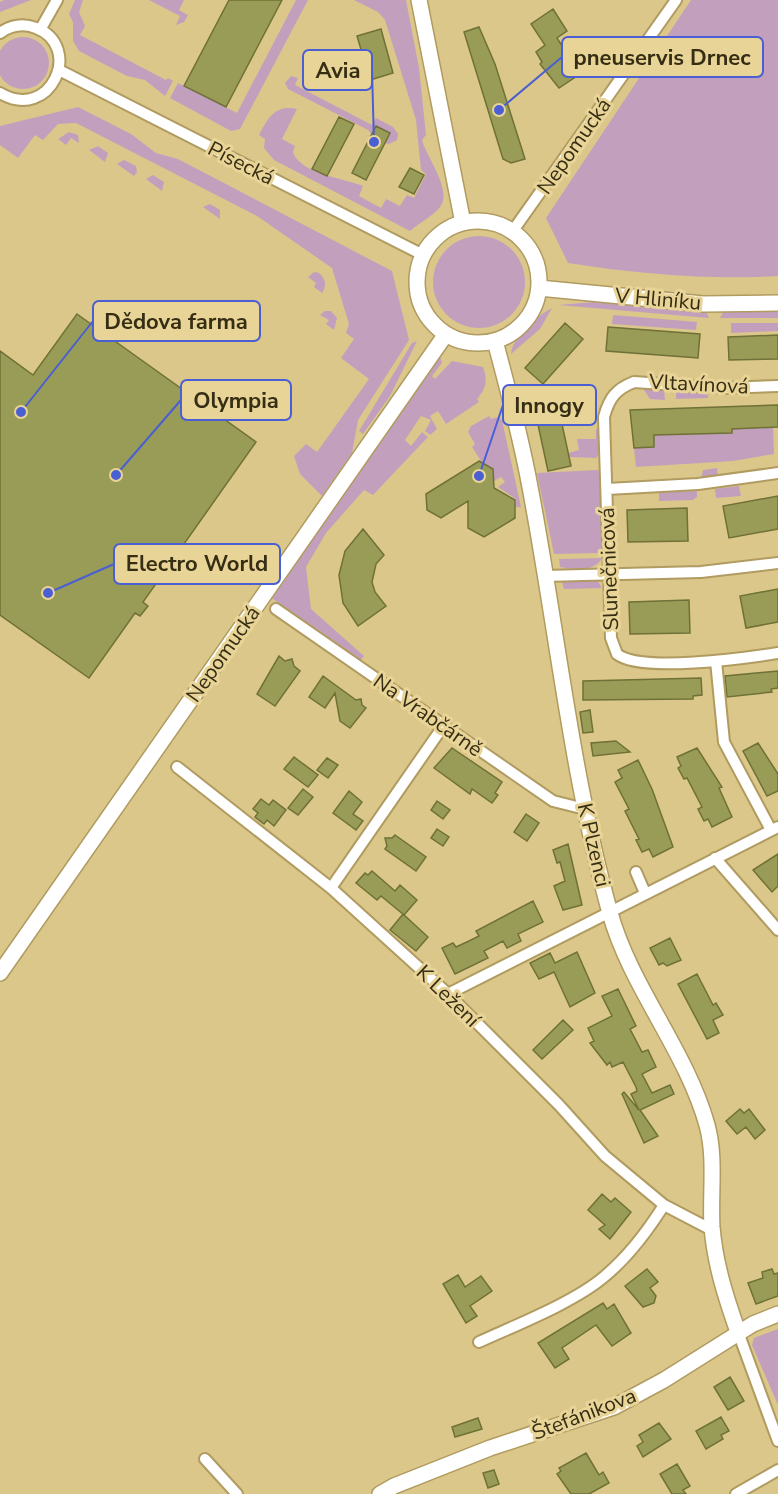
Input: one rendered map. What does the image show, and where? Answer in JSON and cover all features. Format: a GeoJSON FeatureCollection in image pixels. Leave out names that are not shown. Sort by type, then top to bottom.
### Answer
{"type":"FeatureCollection","features":[{"type":"Feature","properties":{"kind":"street"},"geometry":{"type":"LineString","coordinates":[[40,30],[57,0]]}},
{"type":"Feature","properties":{"kind":"street"},"geometry":{"type":"LineString","coordinates":[[419,0],[463,223]]}},
{"type":"Feature","properties":{"kind":"street","name":"Nepomucká"},"geometry":{"type":"LineString","coordinates":[[512,232],[676,0]]}},
{"type":"Feature","properties":{"kind":"street"},"geometry":{"type":"LineString","coordinates":[[0,33],[17,25],[40,30],[56,47],[59,70],[47,91],[37,97],[13,99],[0,93]]}},
{"type":"Feature","properties":{"kind":"street","name":"Písecká"},"geometry":{"type":"LineString","coordinates":[[59,70],[423,255]]}},
{"type":"Feature","properties":{"kind":"street"},"geometry":{"type":"LineString","coordinates":[[463,223],[488,223],[512,232],[533,256],[539,288],[529,315],[514,331],[495,341],[478,344],[461,341],[446,334],[432,322],[422,307],[417,281],[423,255],[433,240],[463,223]]}},
{"type":"Feature","properties":{"kind":"street","name":"V Hliníku"},"geometry":{"type":"LineString","coordinates":[[539,288],[703,304],[778,303]]}},
{"type":"Feature","properties":{"kind":"street","name":"Nepomucká"},"geometry":{"type":"LineString","coordinates":[[0,973],[446,334]]}},
{"type":"Feature","properties":{"kind":"street","name":"K Plzenci"},"geometry":{"type":"LineString","coordinates":[[495,341],[530,485],[585,809],[610,910],[630,965],[692,1085],[704,1116],[712,1158],[712,1230],[719,1272],[738,1332]]}},
{"type":"Feature","properties":{"kind":"street","name":"Vltavínová"},"geometry":{"type":"LineString","coordinates":[[607,489],[604,417],[611,397],[623,386],[644,381],[722,388],[778,386]]}},
{"type":"Feature","properties":{"kind":"street"},"geometry":{"type":"LineString","coordinates":[[607,489],[698,484],[778,473]]}},
{"type":"Feature","properties":{"kind":"street","name":"Slunečnicová"},"geometry":{"type":"LineString","coordinates":[[607,489],[611,638],[617,654],[630,662],[717,661],[778,653]]}},
{"type":"Feature","properties":{"kind":"street"},"geometry":{"type":"LineString","coordinates":[[544,576],[701,572],[778,563]]}},
{"type":"Feature","properties":{"kind":"street","name":"Na Vrabčárně"},"geometry":{"type":"LineString","coordinates":[[276,609],[554,801],[585,809]]}},
{"type":"Feature","properties":{"kind":"street"},"geometry":{"type":"LineString","coordinates":[[448,994],[775,828],[724,742],[717,661]]}},
{"type":"Feature","properties":{"kind":"street"},"geometry":{"type":"LineString","coordinates":[[331,888],[444,725]]}},
{"type":"Feature","properties":{"kind":"street","name":"K Ležení"},"geometry":{"type":"LineString","coordinates":[[177,767],[331,888],[448,994],[559,1105],[605,1156],[664,1206],[712,1230]]}},
{"type":"Feature","properties":{"kind":"street"},"geometry":{"type":"LineString","coordinates":[[715,858],[778,930]]}},
{"type":"Feature","properties":{"kind":"street"},"geometry":{"type":"LineString","coordinates":[[636,872],[645,893]]}},
{"type":"Feature","properties":{"kind":"street"},"geometry":{"type":"LineString","coordinates":[[479,1342],[553,1307],[604,1277],[645,1236],[664,1206]]}},
{"type":"Feature","properties":{"kind":"street","name":"Štefánikova"},"geometry":{"type":"LineString","coordinates":[[381,1494],[394,1485],[490,1448],[614,1407],[664,1380],[738,1332],[778,1314]]}},
{"type":"Feature","properties":{"kind":"street"},"geometry":{"type":"LineString","coordinates":[[738,1332],[778,1441]]}},
{"type":"Feature","properties":{"kind":"street"},"geometry":{"type":"LineString","coordinates":[[205,1459],[237,1494]]}},
{"type":"Feature","properties":{"kind":"street"},"geometry":{"type":"LineString","coordinates":[[736,1494],[778,1470]]}},
{"type":"Feature","properties":{"kind":"shaded area"},"geometry":{"type":"Polygon","coordinates":[[[31,0],[0,12],[0,2],[31,0]]]}},
{"type":"Feature","properties":{"kind":"shaded area"},"geometry":{"type":"Polygon","coordinates":[[[75,0],[83,0],[79,12],[85,26],[80,35],[166,80],[168,78],[173,81],[165,96],[145,80],[127,76],[79,51],[73,41],[73,22],[69,14],[75,0]]]}},
{"type":"Feature","properties":{"kind":"shaded area"},"geometry":{"type":"Polygon","coordinates":[[[149,0],[184,0],[179,10],[188,15],[184,22],[176,25],[180,16],[149,0]]]}},
{"type":"Feature","properties":{"kind":"shaded area"},"geometry":{"type":"Polygon","coordinates":[[[296,0],[308,0],[240,129],[231,131],[170,98],[178,83],[237,113],[296,0]]]}},
{"type":"Feature","properties":{"kind":"shaded area"},"geometry":{"type":"Polygon","coordinates":[[[354,0],[406,0],[419,68],[426,135],[422,140],[443,192],[440,207],[410,231],[274,160],[264,148],[265,139],[259,135],[273,114],[283,109],[297,109],[282,139],[295,146],[293,152],[304,165],[363,186],[359,196],[381,208],[386,199],[400,206],[407,195],[414,198],[426,174],[421,170],[416,120],[385,20],[378,12],[354,0]]]}},
{"type":"Feature","properties":{"kind":"shaded area"},"geometry":{"type":"Polygon","coordinates":[[[691,0],[778,0],[778,276],[673,275],[568,263],[546,218],[691,0]]]}},
{"type":"Feature","properties":{"kind":"shaded area"},"geometry":{"type":"Polygon","coordinates":[[[18,37],[28,37],[42,44],[49,63],[42,82],[28,89],[18,89],[8,85],[1,78],[-3,68],[-3,58],[1,48],[8,41],[18,37]]]}},
{"type":"Feature","properties":{"kind":"shaded area"},"geometry":{"type":"Polygon","coordinates":[[[291,76],[298,78],[295,85],[372,125],[376,118],[393,127],[398,134],[397,140],[389,144],[385,143],[390,133],[376,126],[372,135],[368,130],[288,89],[285,83],[291,76]]]}},
{"type":"Feature","properties":{"kind":"shaded area"},"geometry":{"type":"Polygon","coordinates":[[[78,107],[131,134],[156,153],[178,159],[392,271],[409,340],[358,420],[352,453],[322,496],[300,474],[294,456],[306,444],[317,452],[369,379],[341,358],[354,339],[346,333],[349,324],[332,268],[257,216],[76,123],[58,124],[43,140],[35,135],[18,158],[0,145],[0,126],[78,107]]]}},
{"type":"Feature","properties":{"kind":"shaded area"},"geometry":{"type":"Polygon","coordinates":[[[69,132],[78,135],[79,143],[71,138],[66,145],[58,139],[69,132]]]}},
{"type":"Feature","properties":{"kind":"shaded area"},"geometry":{"type":"Polygon","coordinates":[[[98,146],[108,153],[105,162],[89,150],[98,146]]]}},
{"type":"Feature","properties":{"kind":"shaded area"},"geometry":{"type":"Polygon","coordinates":[[[124,160],[136,166],[137,172],[134,176],[117,164],[124,160]]]}},
{"type":"Feature","properties":{"kind":"shaded area"},"geometry":{"type":"Polygon","coordinates":[[[153,175],[164,182],[162,191],[146,179],[153,175]]]}},
{"type":"Feature","properties":{"kind":"shaded area"},"geometry":{"type":"Polygon","coordinates":[[[210,204],[220,210],[220,219],[203,207],[210,204]]]}},
{"type":"Feature","properties":{"kind":"shaded area"},"geometry":{"type":"Polygon","coordinates":[[[479,236],[497,240],[511,250],[521,264],[525,282],[521,300],[511,314],[497,324],[479,328],[461,324],[447,314],[437,300],[433,282],[437,264],[447,250],[461,240],[479,236]]]}},
{"type":"Feature","properties":{"kind":"shaded area"},"geometry":{"type":"Polygon","coordinates":[[[314,272],[319,273],[324,280],[325,288],[322,293],[314,287],[316,283],[308,277],[314,272]]]}},
{"type":"Feature","properties":{"kind":"shaded area"},"geometry":{"type":"Polygon","coordinates":[[[594,302],[706,311],[709,318],[558,305],[594,302]]]}},
{"type":"Feature","properties":{"kind":"shaded area"},"geometry":{"type":"Polygon","coordinates":[[[552,308],[540,329],[511,354],[521,333],[533,321],[552,308]]]}},
{"type":"Feature","properties":{"kind":"shaded area"},"geometry":{"type":"Polygon","coordinates":[[[325,311],[331,311],[337,318],[334,330],[326,324],[329,320],[320,315],[325,311]]]}},
{"type":"Feature","properties":{"kind":"shaded area"},"geometry":{"type":"Polygon","coordinates":[[[723,312],[778,312],[778,318],[720,318],[723,312]]]}},
{"type":"Feature","properties":{"kind":"shaded area"},"geometry":{"type":"Polygon","coordinates":[[[613,315],[697,322],[696,330],[612,324],[613,315]]]}},
{"type":"Feature","properties":{"kind":"shaded area"},"geometry":{"type":"Polygon","coordinates":[[[731,323],[778,323],[778,331],[731,333],[731,323]]]}},
{"type":"Feature","properties":{"kind":"shaded area"},"geometry":{"type":"Polygon","coordinates":[[[417,341],[390,396],[363,434],[359,431],[412,343],[417,341]]]}},
{"type":"Feature","properties":{"kind":"shaded area"},"geometry":{"type":"Polygon","coordinates":[[[440,356],[442,363],[432,376],[435,379],[452,361],[483,367],[485,384],[477,399],[479,402],[446,424],[438,411],[430,416],[437,429],[430,435],[425,431],[431,420],[421,416],[405,440],[411,446],[422,432],[428,437],[373,495],[364,490],[326,533],[306,567],[311,609],[364,656],[361,660],[270,597],[440,356]]]}},
{"type":"Feature","properties":{"kind":"shaded area"},"geometry":{"type":"Polygon","coordinates":[[[642,387],[664,389],[665,400],[650,399],[642,387]]]}},
{"type":"Feature","properties":{"kind":"shaded area"},"geometry":{"type":"Polygon","coordinates":[[[676,390],[708,392],[708,398],[676,399],[676,390]]]}},
{"type":"Feature","properties":{"kind":"shaded area"},"geometry":{"type":"Polygon","coordinates":[[[489,416],[491,419],[498,417],[502,420],[521,507],[516,507],[516,499],[498,487],[505,482],[501,477],[494,481],[472,447],[475,444],[468,432],[471,426],[489,416]]]}},
{"type":"Feature","properties":{"kind":"shaded area"},"geometry":{"type":"Polygon","coordinates":[[[773,427],[774,454],[733,461],[636,467],[634,448],[654,447],[654,435],[731,433],[732,429],[773,427]]]}},
{"type":"Feature","properties":{"kind":"shaded area"},"geometry":{"type":"Polygon","coordinates":[[[596,429],[599,429],[599,454],[596,458],[570,457],[568,453],[579,450],[577,439],[596,439],[596,429]]]}},
{"type":"Feature","properties":{"kind":"shaded area"},"geometry":{"type":"Polygon","coordinates":[[[717,468],[718,478],[701,479],[703,470],[717,468]]]}},
{"type":"Feature","properties":{"kind":"shaded area"},"geometry":{"type":"Polygon","coordinates":[[[599,471],[602,553],[554,554],[537,473],[599,471]]]}},
{"type":"Feature","properties":{"kind":"shaded area"},"geometry":{"type":"Polygon","coordinates":[[[739,486],[741,496],[716,498],[715,489],[739,486]]]}},
{"type":"Feature","properties":{"kind":"shaded area"},"geometry":{"type":"Polygon","coordinates":[[[697,491],[697,497],[693,500],[659,501],[659,492],[697,491]]]}},
{"type":"Feature","properties":{"kind":"shaded area"},"geometry":{"type":"Polygon","coordinates":[[[602,558],[594,566],[578,569],[560,567],[559,559],[602,558]]]}},
{"type":"Feature","properties":{"kind":"shaded area"},"geometry":{"type":"Polygon","coordinates":[[[597,580],[602,588],[564,589],[562,582],[566,581],[597,580]]]}},
{"type":"Feature","properties":{"kind":"shaded area"},"geometry":{"type":"Polygon","coordinates":[[[778,1329],[778,1405],[752,1345],[754,1338],[778,1329]]]}},
{"type":"Feature","properties":{"kind":"building"},"geometry":{"type":"Polygon","coordinates":[[[229,0],[282,0],[226,107],[184,86],[229,0]]]}},
{"type":"Feature","properties":{"kind":"building"},"geometry":{"type":"Polygon","coordinates":[[[553,9],[567,31],[557,38],[580,74],[559,88],[540,64],[542,62],[536,52],[545,45],[531,24],[553,9]]]}},
{"type":"Feature","properties":{"kind":"building"},"geometry":{"type":"Polygon","coordinates":[[[479,27],[495,64],[525,159],[511,163],[503,159],[464,32],[479,27]]]}},
{"type":"Feature","properties":{"kind":"building"},"geometry":{"type":"Polygon","coordinates":[[[381,29],[393,73],[370,80],[357,36],[381,29]]]}},
{"type":"Feature","properties":{"kind":"building"},"geometry":{"type":"Polygon","coordinates":[[[339,117],[354,124],[327,176],[312,169],[339,117]]]}},
{"type":"Feature","properties":{"kind":"building"},"geometry":{"type":"Polygon","coordinates":[[[376,126],[390,133],[366,180],[352,173],[376,126]]]}},
{"type":"Feature","properties":{"kind":"building"},"geometry":{"type":"Polygon","coordinates":[[[410,168],[424,175],[414,194],[399,187],[410,168]]]}},
{"type":"Feature","properties":{"kind":"building"},"geometry":{"type":"Polygon","coordinates":[[[77,314],[256,442],[143,602],[148,606],[140,616],[135,613],[89,678],[0,615],[0,351],[33,375],[77,314]]]}},
{"type":"Feature","properties":{"kind":"building"},"geometry":{"type":"Polygon","coordinates":[[[565,323],[583,339],[543,384],[525,368],[565,323]]]}},
{"type":"Feature","properties":{"kind":"building"},"geometry":{"type":"Polygon","coordinates":[[[608,327],[700,334],[698,358],[606,351],[608,327]]]}},
{"type":"Feature","properties":{"kind":"building"},"geometry":{"type":"Polygon","coordinates":[[[778,335],[778,359],[729,360],[728,337],[778,335]]]}},
{"type":"Feature","properties":{"kind":"building"},"geometry":{"type":"Polygon","coordinates":[[[557,401],[571,466],[548,471],[534,406],[557,401]]]}},
{"type":"Feature","properties":{"kind":"building"},"geometry":{"type":"Polygon","coordinates":[[[778,405],[778,427],[732,429],[732,433],[654,435],[654,447],[634,448],[630,410],[778,405]]]}},
{"type":"Feature","properties":{"kind":"building"},"geometry":{"type":"Polygon","coordinates":[[[479,461],[493,469],[494,488],[515,500],[515,518],[484,537],[468,528],[468,501],[441,518],[427,510],[426,494],[479,461]]]}},
{"type":"Feature","properties":{"kind":"building"},"geometry":{"type":"Polygon","coordinates":[[[778,496],[778,529],[729,538],[723,506],[778,496]]]}},
{"type":"Feature","properties":{"kind":"building"},"geometry":{"type":"Polygon","coordinates":[[[687,508],[688,541],[628,542],[627,510],[687,508]]]}},
{"type":"Feature","properties":{"kind":"building"},"geometry":{"type":"Polygon","coordinates":[[[363,529],[384,555],[376,564],[372,582],[375,592],[386,606],[358,626],[343,603],[339,575],[345,551],[363,529]]]}},
{"type":"Feature","properties":{"kind":"building"},"geometry":{"type":"Polygon","coordinates":[[[778,589],[778,622],[746,628],[740,596],[778,589]]]}},
{"type":"Feature","properties":{"kind":"building"},"geometry":{"type":"Polygon","coordinates":[[[689,600],[690,633],[630,634],[629,602],[689,600]]]}},
{"type":"Feature","properties":{"kind":"building"},"geometry":{"type":"Polygon","coordinates":[[[279,656],[285,661],[292,659],[294,666],[300,671],[275,706],[257,694],[279,656]]]}},
{"type":"Feature","properties":{"kind":"building"},"geometry":{"type":"Polygon","coordinates":[[[778,671],[778,688],[771,689],[772,692],[727,697],[725,676],[778,671]]]}},
{"type":"Feature","properties":{"kind":"building"},"geometry":{"type":"Polygon","coordinates":[[[323,676],[356,700],[361,699],[362,705],[366,708],[350,728],[340,721],[335,693],[325,708],[309,697],[323,676]]]}},
{"type":"Feature","properties":{"kind":"building"},"geometry":{"type":"Polygon","coordinates":[[[701,678],[702,695],[693,696],[693,699],[583,700],[583,681],[701,678]]]}},
{"type":"Feature","properties":{"kind":"building"},"geometry":{"type":"Polygon","coordinates":[[[590,710],[593,732],[583,733],[580,712],[590,710]]]}},
{"type":"Feature","properties":{"kind":"building"},"geometry":{"type":"Polygon","coordinates":[[[616,741],[630,752],[593,756],[591,743],[616,741]]]}},
{"type":"Feature","properties":{"kind":"building"},"geometry":{"type":"Polygon","coordinates":[[[758,743],[778,774],[778,791],[767,796],[743,751],[758,743]]]}},
{"type":"Feature","properties":{"kind":"building"},"geometry":{"type":"Polygon","coordinates":[[[452,748],[502,782],[495,793],[498,795],[492,803],[472,789],[470,794],[434,768],[452,748]]]}},
{"type":"Feature","properties":{"kind":"building"},"geometry":{"type":"Polygon","coordinates":[[[697,748],[722,787],[719,788],[732,817],[712,827],[708,819],[704,821],[698,809],[702,807],[687,778],[684,779],[678,768],[681,766],[677,757],[697,748]]]}},
{"type":"Feature","properties":{"kind":"building"},"geometry":{"type":"Polygon","coordinates":[[[294,757],[318,775],[308,787],[284,769],[294,757]]]}},
{"type":"Feature","properties":{"kind":"building"},"geometry":{"type":"Polygon","coordinates":[[[327,758],[338,765],[328,778],[317,770],[327,758]]]}},
{"type":"Feature","properties":{"kind":"building"},"geometry":{"type":"Polygon","coordinates":[[[638,760],[652,789],[673,847],[653,857],[649,849],[642,852],[636,840],[639,839],[625,811],[629,809],[615,782],[622,778],[618,770],[638,760]]]}},
{"type":"Feature","properties":{"kind":"building"},"geometry":{"type":"Polygon","coordinates":[[[303,789],[313,797],[298,815],[288,808],[303,789]]]}},
{"type":"Feature","properties":{"kind":"building"},"geometry":{"type":"Polygon","coordinates":[[[349,791],[362,802],[353,814],[363,821],[356,830],[333,813],[349,791]]]}},
{"type":"Feature","properties":{"kind":"building"},"geometry":{"type":"Polygon","coordinates":[[[261,799],[269,805],[273,800],[286,810],[274,826],[267,820],[264,824],[255,817],[258,813],[253,809],[261,799]]]}},
{"type":"Feature","properties":{"kind":"building"},"geometry":{"type":"Polygon","coordinates":[[[437,801],[450,810],[443,819],[431,810],[437,801]]]}},
{"type":"Feature","properties":{"kind":"building"},"geometry":{"type":"Polygon","coordinates":[[[526,814],[539,823],[527,841],[514,832],[526,814]]]}},
{"type":"Feature","properties":{"kind":"building"},"geometry":{"type":"Polygon","coordinates":[[[437,829],[449,837],[443,846],[431,838],[437,829]]]}},
{"type":"Feature","properties":{"kind":"building"},"geometry":{"type":"Polygon","coordinates":[[[395,835],[426,857],[416,871],[385,849],[387,846],[385,838],[392,838],[395,835]]]}},
{"type":"Feature","properties":{"kind":"building"},"geometry":{"type":"Polygon","coordinates":[[[568,844],[582,905],[563,910],[554,886],[565,881],[560,862],[557,863],[553,850],[568,844]]]}},
{"type":"Feature","properties":{"kind":"building"},"geometry":{"type":"Polygon","coordinates":[[[778,854],[778,886],[772,892],[753,870],[778,854]]]}},
{"type":"Feature","properties":{"kind":"building"},"geometry":{"type":"Polygon","coordinates":[[[372,871],[395,891],[400,885],[417,900],[404,915],[381,896],[377,900],[356,883],[365,873],[368,875],[372,871]]]}},
{"type":"Feature","properties":{"kind":"building"},"geometry":{"type":"Polygon","coordinates":[[[533,901],[543,922],[518,934],[521,941],[507,948],[503,941],[484,951],[488,958],[455,974],[442,948],[453,943],[456,947],[479,936],[476,931],[533,901]]]}},
{"type":"Feature","properties":{"kind":"building"},"geometry":{"type":"Polygon","coordinates":[[[403,914],[428,937],[416,951],[390,930],[403,914]]]}},
{"type":"Feature","properties":{"kind":"building"},"geometry":{"type":"Polygon","coordinates":[[[670,938],[681,960],[667,966],[663,963],[659,965],[650,948],[670,938]]]}},
{"type":"Feature","properties":{"kind":"building"},"geometry":{"type":"Polygon","coordinates":[[[577,952],[595,993],[570,1007],[554,972],[539,979],[530,963],[550,953],[555,963],[577,952]]]}},
{"type":"Feature","properties":{"kind":"building"},"geometry":{"type":"Polygon","coordinates":[[[697,974],[713,1005],[716,1003],[723,1015],[713,1020],[719,1033],[707,1039],[678,984],[697,974]]]}},
{"type":"Feature","properties":{"kind":"building"},"geometry":{"type":"Polygon","coordinates":[[[618,989],[636,1026],[630,1029],[642,1052],[648,1050],[656,1067],[642,1074],[652,1093],[670,1085],[674,1094],[640,1110],[658,1136],[644,1143],[622,1094],[624,1092],[639,1110],[631,1094],[637,1091],[636,1087],[623,1062],[612,1067],[610,1062],[607,1065],[590,1043],[594,1041],[588,1028],[612,1016],[602,996],[618,989]]]}},
{"type":"Feature","properties":{"kind":"building"},"geometry":{"type":"Polygon","coordinates":[[[563,1020],[573,1030],[542,1059],[533,1050],[563,1020]]]}},
{"type":"Feature","properties":{"kind":"building"},"geometry":{"type":"Polygon","coordinates":[[[740,1109],[744,1113],[749,1109],[765,1130],[755,1139],[746,1127],[737,1134],[726,1121],[740,1109]]]}},
{"type":"Feature","properties":{"kind":"building"},"geometry":{"type":"Polygon","coordinates":[[[602,1194],[611,1202],[615,1198],[631,1212],[610,1239],[599,1229],[605,1225],[588,1210],[602,1194]]]}},
{"type":"Feature","properties":{"kind":"building"},"geometry":{"type":"Polygon","coordinates":[[[647,1269],[658,1282],[650,1288],[656,1296],[654,1303],[643,1307],[625,1286],[647,1269]]]}},
{"type":"Feature","properties":{"kind":"building"},"geometry":{"type":"Polygon","coordinates":[[[772,1269],[774,1274],[778,1273],[778,1296],[756,1304],[748,1283],[763,1278],[762,1272],[772,1269]]]}},
{"type":"Feature","properties":{"kind":"building"},"geometry":{"type":"Polygon","coordinates":[[[458,1275],[465,1287],[481,1276],[492,1291],[470,1306],[477,1316],[466,1323],[443,1284],[458,1275]]]}},
{"type":"Feature","properties":{"kind":"building"},"geometry":{"type":"Polygon","coordinates":[[[603,1303],[607,1309],[614,1304],[631,1333],[612,1346],[596,1325],[562,1348],[569,1359],[555,1368],[538,1343],[603,1303]]]}},
{"type":"Feature","properties":{"kind":"building"},"geometry":{"type":"Polygon","coordinates":[[[730,1377],[744,1401],[728,1410],[714,1387],[730,1377]]]}},
{"type":"Feature","properties":{"kind":"building"},"geometry":{"type":"Polygon","coordinates":[[[721,1417],[729,1431],[721,1435],[723,1439],[706,1449],[696,1431],[721,1417]]]}},
{"type":"Feature","properties":{"kind":"building"},"geometry":{"type":"Polygon","coordinates":[[[478,1418],[482,1429],[455,1437],[452,1427],[478,1418]]]}},
{"type":"Feature","properties":{"kind":"building"},"geometry":{"type":"Polygon","coordinates":[[[659,1423],[671,1439],[643,1457],[637,1446],[643,1442],[639,1435],[659,1423]]]}},
{"type":"Feature","properties":{"kind":"building"},"geometry":{"type":"Polygon","coordinates":[[[586,1453],[599,1475],[603,1472],[609,1483],[589,1494],[571,1494],[557,1474],[561,1471],[559,1468],[586,1453]]]}},
{"type":"Feature","properties":{"kind":"building"},"geometry":{"type":"Polygon","coordinates":[[[677,1464],[690,1486],[683,1490],[686,1494],[672,1494],[660,1474],[677,1464]]]}},
{"type":"Feature","properties":{"kind":"building"},"geometry":{"type":"Polygon","coordinates":[[[494,1470],[499,1484],[488,1488],[483,1473],[494,1470]]]}},
{"type":"Feature","properties":{"kind":"place","name":"pneuservis Drnec"},"geometry":{"type":"Point","coordinates":[499,110]}},
{"type":"Feature","properties":{"kind":"place","name":"Avia"},"geometry":{"type":"Point","coordinates":[374,142]}},
{"type":"Feature","properties":{"kind":"place","name":"Dědova farma"},"geometry":{"type":"Point","coordinates":[21,412]}},
{"type":"Feature","properties":{"kind":"place","name":"Olympia"},"geometry":{"type":"Point","coordinates":[116,475]}},
{"type":"Feature","properties":{"kind":"place","name":"Innogy"},"geometry":{"type":"Point","coordinates":[479,476]}},
{"type":"Feature","properties":{"kind":"place","name":"Electro World"},"geometry":{"type":"Point","coordinates":[48,593]}}]}
